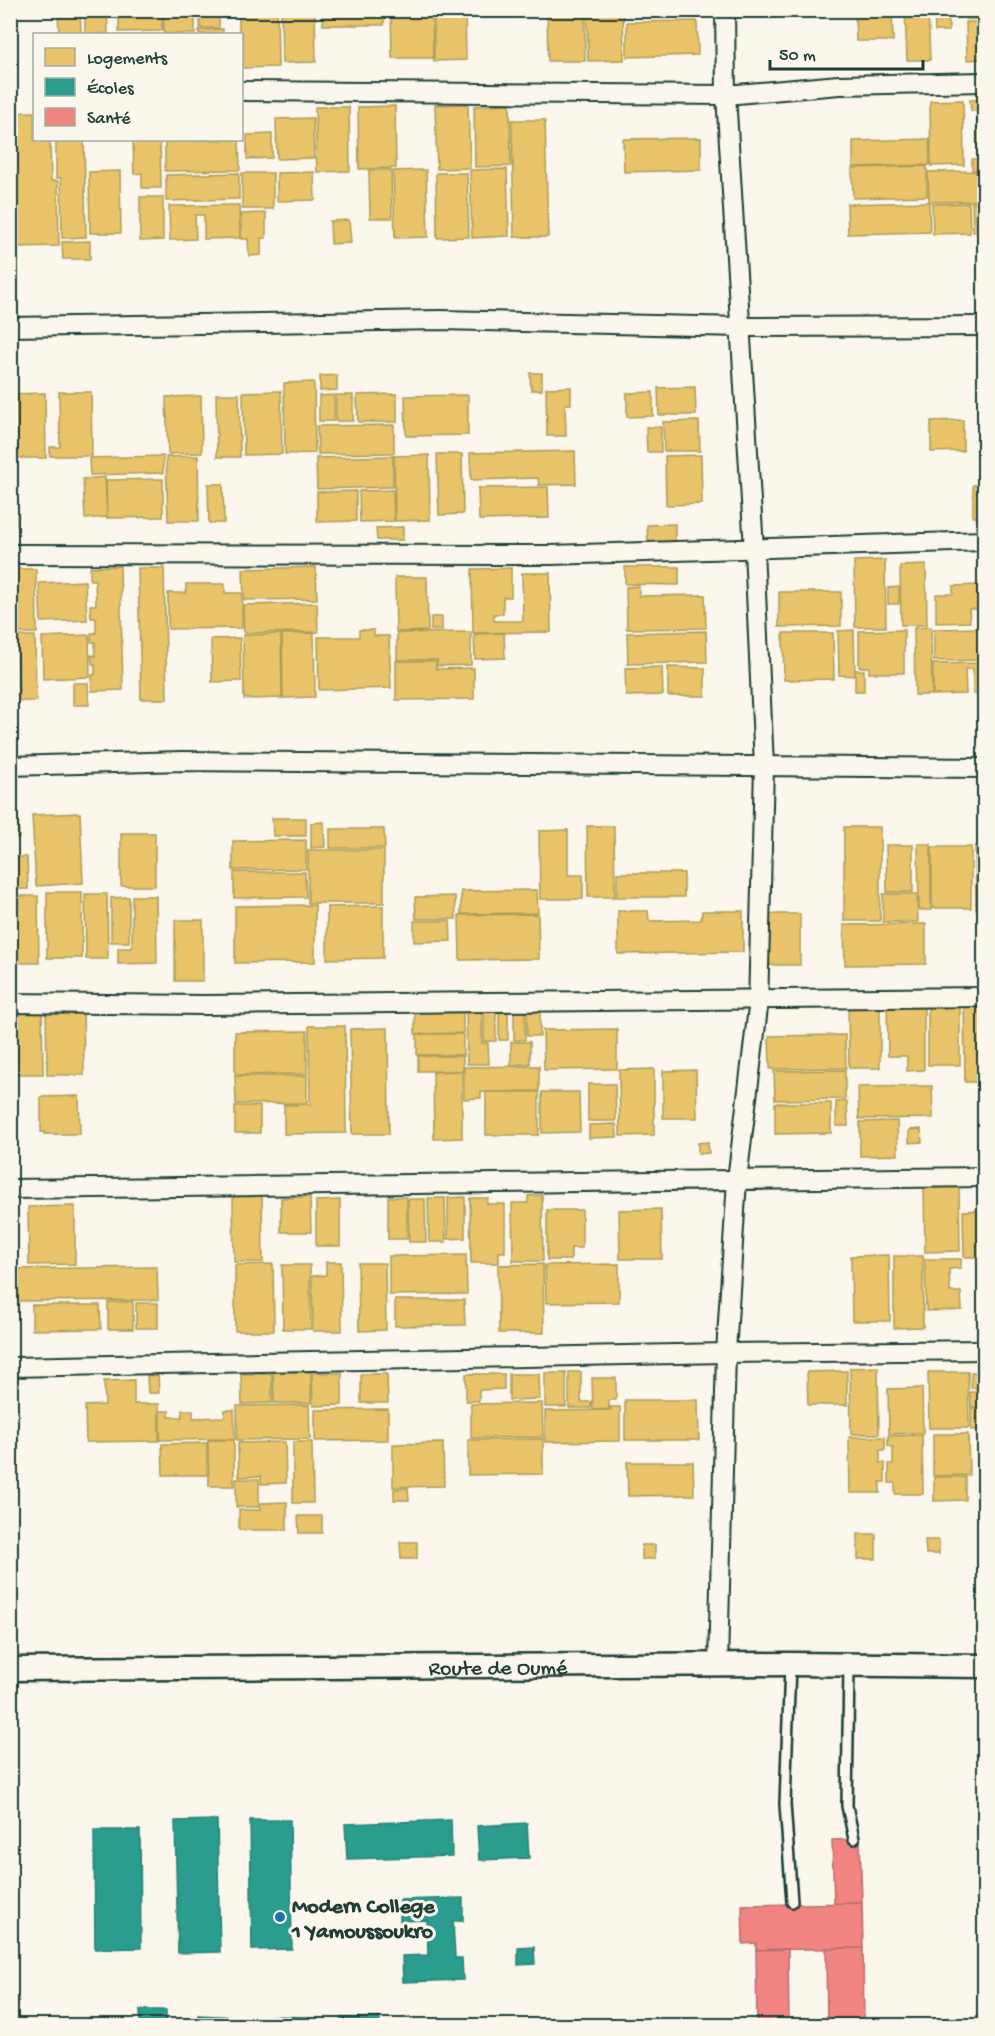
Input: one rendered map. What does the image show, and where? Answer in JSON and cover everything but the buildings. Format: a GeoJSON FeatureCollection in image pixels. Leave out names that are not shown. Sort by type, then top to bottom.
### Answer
{"type":"FeatureCollection","features":[{"type":"Feature","properties":{"kind":"street"},"geometry":{"type":"LineString","coordinates":[[718,1665],[726,1353],[737,1180],[758,1000],[764,766],[742,327],[726,95],[725,10]]}},
{"type":"Feature","properties":{"kind":"street"},"geometry":{"type":"LineString","coordinates":[[243,91],[726,95],[839,85],[984,82]]}},
{"type":"Feature","properties":{"kind":"street"},"geometry":{"type":"LineString","coordinates":[[10,327],[440,320],[742,327],[984,326]]}},
{"type":"Feature","properties":{"kind":"street"},"geometry":{"type":"LineString","coordinates":[[10,554],[551,555],[984,541]]}},
{"type":"Feature","properties":{"kind":"street"},"geometry":{"type":"LineString","coordinates":[[10,766],[182,761],[984,768]]}},
{"type":"Feature","properties":{"kind":"street"},"geometry":{"type":"LineString","coordinates":[[10,1003],[204,1005],[984,997]]}},
{"type":"Feature","properties":{"kind":"street"},"geometry":{"type":"LineString","coordinates":[[10,1189],[984,1177]]}},
{"type":"Feature","properties":{"kind":"street"},"geometry":{"type":"LineString","coordinates":[[10,1367],[984,1350]]}},
{"type":"Feature","properties":{"kind":"street","name":"Route de Oumé"},"geometry":{"type":"LineString","coordinates":[[10,1669],[790,1664],[984,1666]]}},
{"type":"Feature","properties":{"kind":"lane"},"geometry":{"type":"LineString","coordinates":[[790,1664],[784,1804],[792,1902]]}},
{"type":"Feature","properties":{"kind":"lane"},"geometry":{"type":"LineString","coordinates":[[849,1665],[847,1806],[854,1839]]}},
{"type":"Feature","properties":{"kind":"place","name":"Modern College 1 Yamoussoukro"},"geometry":{"type":"Point","coordinates":[280,1917]}}]}
